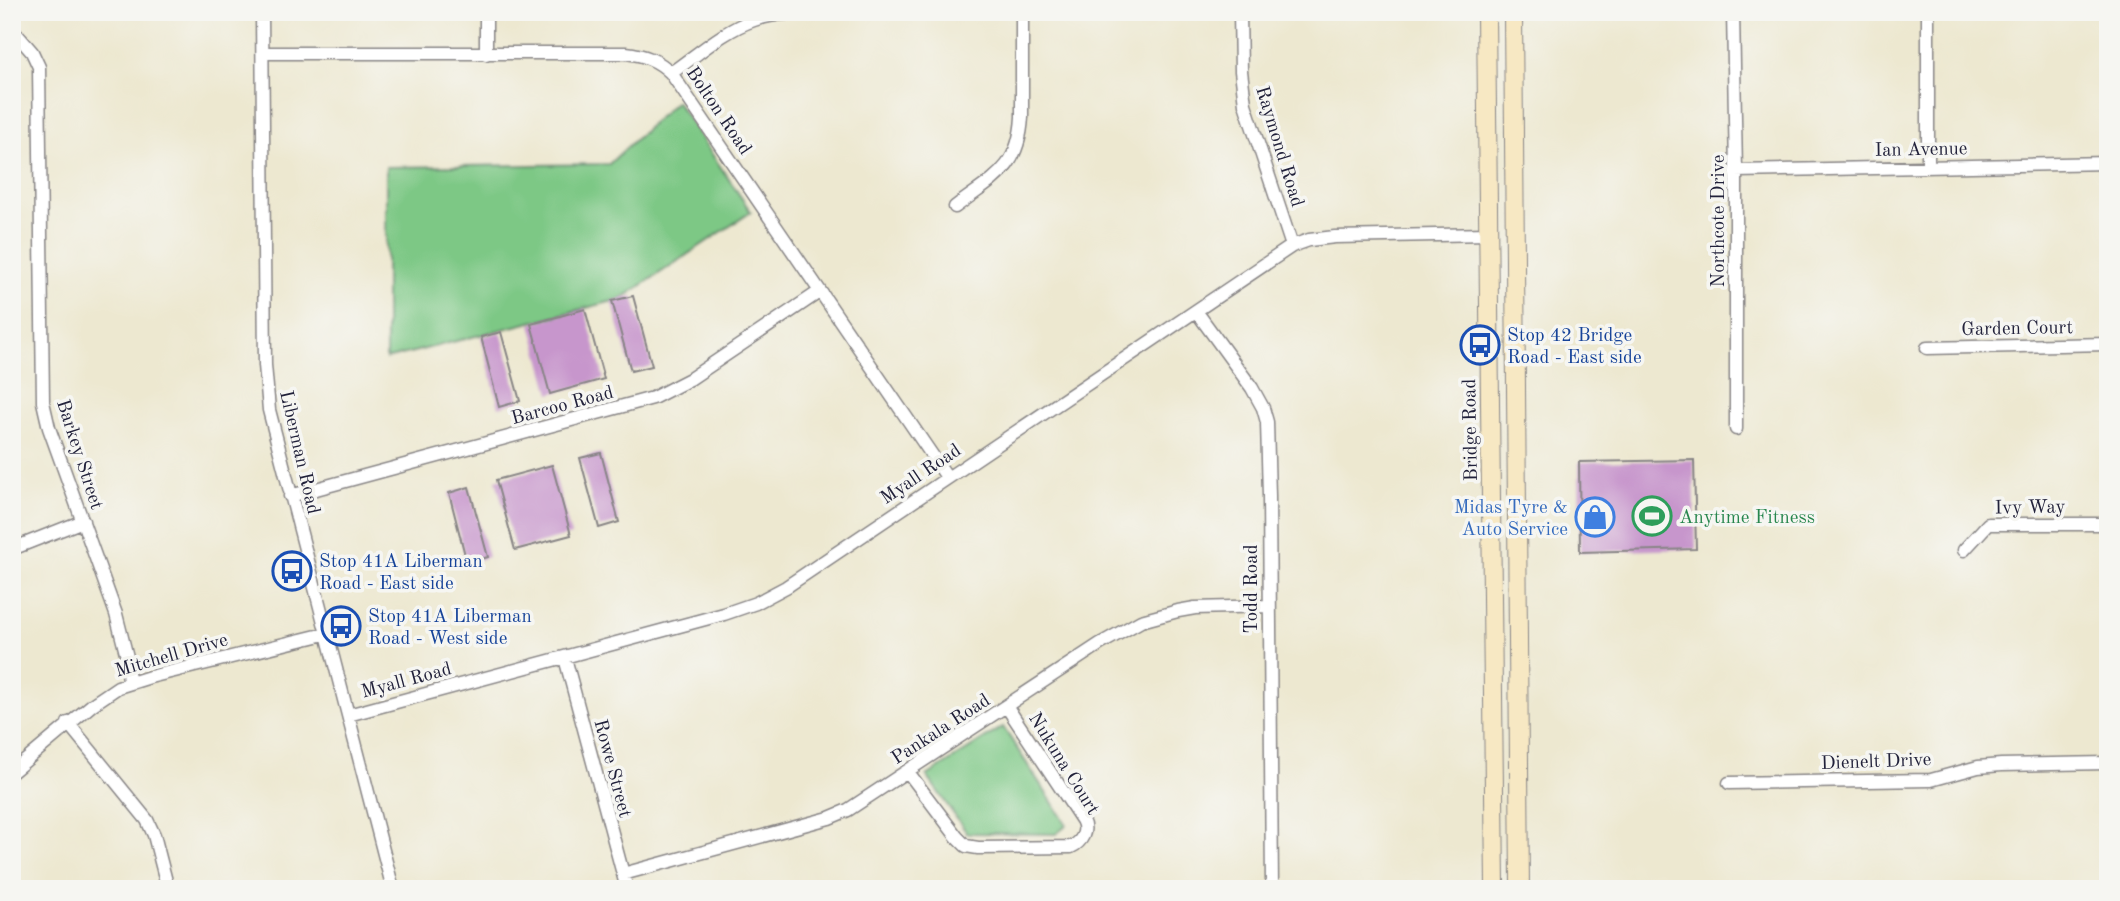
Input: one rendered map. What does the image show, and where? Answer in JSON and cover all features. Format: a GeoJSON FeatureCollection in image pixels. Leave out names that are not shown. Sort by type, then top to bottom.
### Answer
{"type":"FeatureCollection","features":[{"type":"Feature","properties":{"kind":"main road","name":"Bridge Road"},"geometry":{"type":"LineString","coordinates":[[1486,12],[1495,889]]}},
{"type":"Feature","properties":{"kind":"main road"},"geometry":{"type":"LineString","coordinates":[[1513,12],[1520,889]]}},
{"type":"Feature","properties":{"kind":"main road"},"geometry":{"type":"LineString","coordinates":[[1488,234],[1514,233]]}},
{"type":"Feature","properties":{"kind":"street","name":"Liberman Road"},"geometry":{"type":"LineString","coordinates":[[262,12],[266,391],[290,496],[393,889]]}},
{"type":"Feature","properties":{"kind":"street"},"geometry":{"type":"LineString","coordinates":[[486,12],[486,54]]}},
{"type":"Feature","properties":{"kind":"street"},"geometry":{"type":"LineString","coordinates":[[671,73],[730,32],[756,19],[794,14],[852,12]]}},
{"type":"Feature","properties":{"kind":"street"},"geometry":{"type":"LineString","coordinates":[[955,207],[1004,169],[1016,151],[1022,117],[1022,12]]}},
{"type":"Feature","properties":{"kind":"street","name":"Raymond Road"},"geometry":{"type":"LineString","coordinates":[[1240,12],[1241,71],[1245,104],[1292,246]]}},
{"type":"Feature","properties":{"kind":"street","name":"Northcote Drive"},"geometry":{"type":"LineString","coordinates":[[1732,12],[1736,171],[1736,429]]}},
{"type":"Feature","properties":{"kind":"street"},"geometry":{"type":"LineString","coordinates":[[1928,12],[1928,167]]}},
{"type":"Feature","properties":{"kind":"street","name":"Barkey Street"},"geometry":{"type":"LineString","coordinates":[[12,29],[36,58],[39,75],[43,402],[49,428],[121,633],[127,657],[129,683]]}},
{"type":"Feature","properties":{"kind":"street","name":"Bolton Road"},"geometry":{"type":"LineString","coordinates":[[262,53],[626,53],[657,61],[671,73],[947,477]]}},
{"type":"Feature","properties":{"kind":"street","name":"Ian Avenue"},"geometry":{"type":"LineString","coordinates":[[1736,171],[2108,163]]}},
{"type":"Feature","properties":{"kind":"street","name":"Myall Road"},"geometry":{"type":"LineString","coordinates":[[348,715],[724,614],[765,599],[1292,246],[1309,240],[1335,237],[1488,234]]}},
{"type":"Feature","properties":{"kind":"street","name":"Barcoo Road"},"geometry":{"type":"LineString","coordinates":[[290,496],[653,398],[690,379],[819,292]]}},
{"type":"Feature","properties":{"kind":"street","name":"Todd Road"},"geometry":{"type":"LineString","coordinates":[[1196,311],[1243,375],[1266,415],[1269,485],[1272,889]]}},
{"type":"Feature","properties":{"kind":"street","name":"Garden Court"},"geometry":{"type":"LineString","coordinates":[[1927,348],[2108,344]]}},
{"type":"Feature","properties":{"kind":"street"},"geometry":{"type":"LineString","coordinates":[[12,549],[83,521]]}},
{"type":"Feature","properties":{"kind":"street","name":"Ivy Way"},"geometry":{"type":"LineString","coordinates":[[1964,550],[1988,524],[2108,524]]}},
{"type":"Feature","properties":{"kind":"street","name":"Pankala Road"},"geometry":{"type":"LineString","coordinates":[[623,874],[838,815],[908,772],[1100,644],[1141,621],[1195,608],[1269,606]]}},
{"type":"Feature","properties":{"kind":"street","name":"Mitchell Drive"},"geometry":{"type":"LineString","coordinates":[[12,772],[68,723],[105,695],[129,683],[326,634]]}},
{"type":"Feature","properties":{"kind":"street","name":"Rowe Street"},"geometry":{"type":"LineString","coordinates":[[565,658],[627,889]]}},
{"type":"Feature","properties":{"kind":"street","name":"Nukuna Court"},"geometry":{"type":"LineString","coordinates":[[908,772],[966,846],[1018,848],[1076,845],[1085,830],[1082,820],[1007,706]]}},
{"type":"Feature","properties":{"kind":"street"},"geometry":{"type":"LineString","coordinates":[[68,723],[147,820],[154,835],[168,889]]}},
{"type":"Feature","properties":{"kind":"street","name":"Dienelt Drive"},"geometry":{"type":"LineString","coordinates":[[1729,783],[1931,780],[1978,767],[2108,764]]}},
{"type":"Feature","properties":{"kind":"green space"},"geometry":{"type":"Polygon","coordinates":[[[676,101],[751,212],[621,299],[386,359],[386,167],[609,164],[676,101]]]}},
{"type":"Feature","properties":{"kind":"green space"},"geometry":{"type":"Polygon","coordinates":[[[1003,727],[1067,825],[1056,834],[967,833],[927,776],[1003,727]]]}},
{"type":"Feature","properties":{"kind":"building"},"geometry":{"type":"Polygon","coordinates":[[[633,296],[652,366],[631,371],[612,301],[633,296]]]}},
{"type":"Feature","properties":{"kind":"building"},"geometry":{"type":"Polygon","coordinates":[[[585,309],[604,379],[550,394],[531,324],[585,309]]]}},
{"type":"Feature","properties":{"kind":"building"},"geometry":{"type":"Polygon","coordinates":[[[501,332],[520,401],[499,407],[481,337],[501,332]]]}},
{"type":"Feature","properties":{"kind":"building"},"geometry":{"type":"Polygon","coordinates":[[[601,453],[619,522],[599,528],[580,458],[601,453]]]}},
{"type":"Feature","properties":{"kind":"building","name":"Anytime Fitness"},"geometry":{"type":"Polygon","coordinates":[[[1694,460],[1696,549],[1580,552],[1579,462],[1694,460]]]}},
{"type":"Feature","properties":{"kind":"building"},"geometry":{"type":"Polygon","coordinates":[[[552,465],[571,535],[515,550],[496,480],[552,465]]]}},
{"type":"Feature","properties":{"kind":"building"},"geometry":{"type":"Polygon","coordinates":[[[469,487],[488,557],[467,563],[449,493],[469,487]]]}},
{"type":"Feature","properties":{"kind":"place","name":"Stop 42 Bridge Road - East side"},"geometry":{"type":"Point","coordinates":[1480,345]}},
{"type":"Feature","properties":{"kind":"place","name":"Anytime Fitness"},"geometry":{"type":"Point","coordinates":[1652,516]}},
{"type":"Feature","properties":{"kind":"place","name":"Midas Tyre & Auto Service"},"geometry":{"type":"Point","coordinates":[1595,517]}},
{"type":"Feature","properties":{"kind":"place","name":"Stop 41A Liberman Road - East side"},"geometry":{"type":"Point","coordinates":[292,571]}},
{"type":"Feature","properties":{"kind":"place","name":"Stop 41A Liberman Road - West side"},"geometry":{"type":"Point","coordinates":[341,626]}}]}
